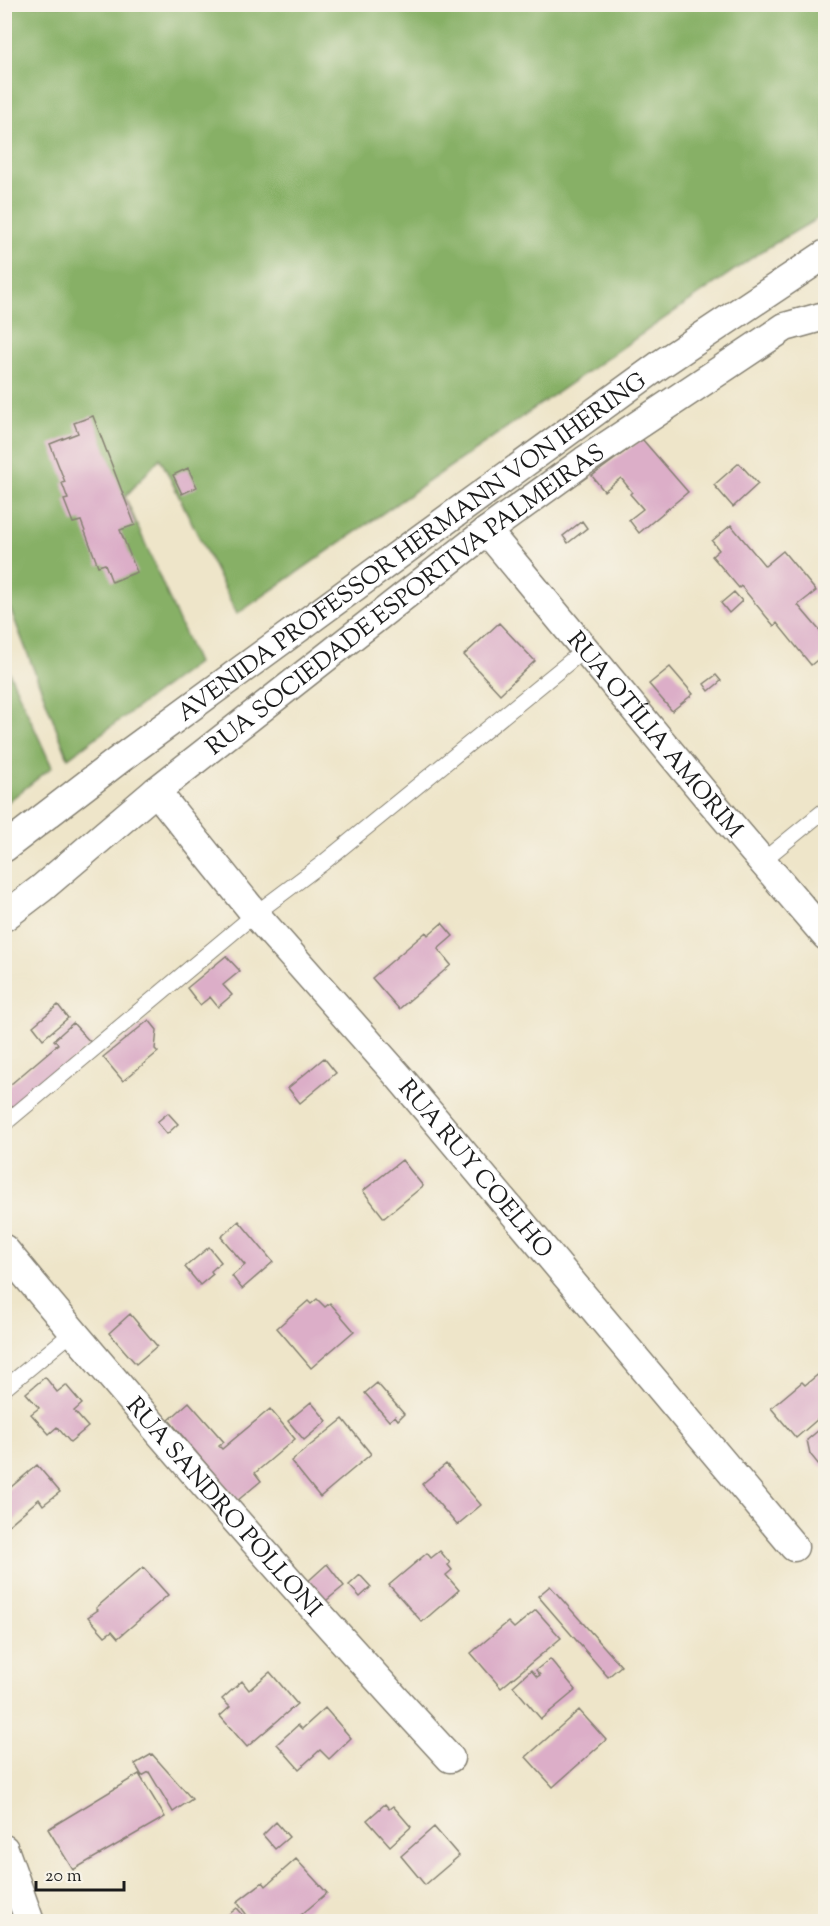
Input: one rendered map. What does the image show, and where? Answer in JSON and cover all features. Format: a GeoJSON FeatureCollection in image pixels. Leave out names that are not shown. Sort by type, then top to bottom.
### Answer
{"type":"FeatureCollection","features":[{"type":"Feature","properties":{"kind":"street","name":"AVENIDA PROFESSOR HERMANN VON IHERING"},"geometry":{"type":"LineString","coordinates":[[4,848],[120,759],[661,364],[825,254]]}},
{"type":"Feature","properties":{"kind":"street","name":"RUA SOCIEDADE ESPORTIVA PALMEIRAS"},"geometry":{"type":"LineString","coordinates":[[4,917],[42,888],[156,791],[487,531],[584,462],[785,327],[821,317],[825,318]]}},
{"type":"Feature","properties":{"kind":"street","name":"RUA OTÍLIA AMORIM"},"geometry":{"type":"LineString","coordinates":[[487,531],[825,936]]}},
{"type":"Feature","properties":{"kind":"street","name":"RUA RUY COELHO"},"geometry":{"type":"LineString","coordinates":[[156,791],[255,914],[401,1079],[794,1547]]}},
{"type":"Feature","properties":{"kind":"street","name":"RUA SANDRO POLLONI"},"geometry":{"type":"LineString","coordinates":[[4,1249],[248,1536],[450,1758]]}},
{"type":"Feature","properties":{"kind":"street"},"geometry":{"type":"LineString","coordinates":[[4,1849],[30,1922]]}},
{"type":"Feature","properties":{"kind":"lane"},"geometry":{"type":"LineString","coordinates":[[4,1124],[255,914],[332,856],[585,650]]}},
{"type":"Feature","properties":{"kind":"lane"},"geometry":{"type":"LineString","coordinates":[[761,862],[825,809]]}},
{"type":"Feature","properties":{"kind":"lane"},"geometry":{"type":"LineString","coordinates":[[4,1389],[73,1332]]}},
{"type":"Feature","properties":{"kind":"green space"},"geometry":{"type":"Polygon","coordinates":[[[5,5],[825,5],[825,214],[762,251],[237,614],[160,458],[125,497],[197,663],[68,758],[5,595],[5,5]]]}},
{"type":"Feature","properties":{"kind":"green space"},"geometry":{"type":"Polygon","coordinates":[[[5,663],[52,767],[4,804],[5,663]]]}},
{"type":"Feature","properties":{"kind":"building"},"geometry":{"type":"Polygon","coordinates":[[[93,416],[135,525],[120,530],[137,572],[112,582],[105,564],[98,566],[81,521],[73,523],[64,500],[68,499],[62,483],[65,482],[50,444],[78,433],[74,423],[93,416]]]}},
{"type":"Feature","properties":{"kind":"building"},"geometry":{"type":"Polygon","coordinates":[[[642,439],[688,492],[639,533],[629,520],[643,509],[630,494],[632,492],[621,478],[604,491],[592,476],[642,439]]]}},
{"type":"Feature","properties":{"kind":"building"},"geometry":{"type":"Polygon","coordinates":[[[739,463],[758,484],[733,507],[714,485],[739,463]]]}},
{"type":"Feature","properties":{"kind":"building"},"geometry":{"type":"Polygon","coordinates":[[[188,468],[197,487],[182,494],[173,475],[188,468]]]}},
{"type":"Feature","properties":{"kind":"building"},"geometry":{"type":"Polygon","coordinates":[[[582,521],[587,528],[568,543],[563,536],[582,521]]]}},
{"type":"Feature","properties":{"kind":"building"},"geometry":{"type":"Polygon","coordinates":[[[731,525],[765,566],[783,551],[816,591],[798,605],[826,638],[826,653],[811,665],[777,623],[774,626],[741,586],[739,588],[712,556],[719,550],[712,541],[731,525]]]}},
{"type":"Feature","properties":{"kind":"building"},"geometry":{"type":"Polygon","coordinates":[[[734,592],[742,601],[729,613],[721,603],[734,592]]]}},
{"type":"Feature","properties":{"kind":"building"},"geometry":{"type":"Polygon","coordinates":[[[499,623],[535,661],[500,694],[464,655],[499,623]]]}},
{"type":"Feature","properties":{"kind":"building"},"geometry":{"type":"Polygon","coordinates":[[[670,667],[693,694],[672,711],[649,684],[670,667]]]}},
{"type":"Feature","properties":{"kind":"building"},"geometry":{"type":"Polygon","coordinates":[[[716,675],[721,681],[709,691],[704,684],[716,675]]]}},
{"type":"Feature","properties":{"kind":"building"},"geometry":{"type":"Polygon","coordinates":[[[442,923],[453,936],[438,949],[451,965],[399,1009],[372,978],[426,932],[428,935],[442,923]]]}},
{"type":"Feature","properties":{"kind":"building"},"geometry":{"type":"Polygon","coordinates":[[[226,956],[240,971],[223,985],[232,995],[218,1007],[210,997],[200,1005],[187,988],[226,956]]]}},
{"type":"Feature","properties":{"kind":"building"},"geometry":{"type":"Polygon","coordinates":[[[58,1005],[68,1018],[43,1039],[33,1026],[58,1005]]]}},
{"type":"Feature","properties":{"kind":"building"},"geometry":{"type":"Polygon","coordinates":[[[149,1020],[157,1030],[155,1049],[158,1052],[123,1081],[103,1057],[149,1020]]]}},
{"type":"Feature","properties":{"kind":"building"},"geometry":{"type":"Polygon","coordinates":[[[73,1023],[92,1044],[4,1120],[4,1090],[58,1044],[54,1040],[73,1023]]]}},
{"type":"Feature","properties":{"kind":"building"},"geometry":{"type":"Polygon","coordinates":[[[324,1058],[336,1073],[300,1103],[288,1088],[324,1058]]]}},
{"type":"Feature","properties":{"kind":"building"},"geometry":{"type":"Polygon","coordinates":[[[168,1113],[178,1124],[167,1134],[157,1122],[168,1113]]]}},
{"type":"Feature","properties":{"kind":"building"},"geometry":{"type":"Polygon","coordinates":[[[402,1160],[423,1186],[384,1218],[363,1191],[402,1160]]]}},
{"type":"Feature","properties":{"kind":"building"},"geometry":{"type":"Polygon","coordinates":[[[239,1221],[273,1262],[242,1289],[232,1276],[245,1265],[221,1237],[239,1221]]]}},
{"type":"Feature","properties":{"kind":"building"},"geometry":{"type":"Polygon","coordinates":[[[209,1247],[221,1262],[211,1271],[213,1274],[200,1285],[185,1267],[209,1247]]]}},
{"type":"Feature","properties":{"kind":"building"},"geometry":{"type":"Polygon","coordinates":[[[317,1299],[325,1307],[330,1303],[354,1331],[311,1368],[277,1328],[308,1301],[311,1304],[317,1299]]]}},
{"type":"Feature","properties":{"kind":"building"},"geometry":{"type":"Polygon","coordinates":[[[130,1314],[157,1346],[136,1364],[109,1333],[130,1314]]]}},
{"type":"Feature","properties":{"kind":"building"},"geometry":{"type":"Polygon","coordinates":[[[826,1368],[826,1412],[796,1438],[771,1408],[802,1382],[805,1385],[826,1368]]]}},
{"type":"Feature","properties":{"kind":"building"},"geometry":{"type":"Polygon","coordinates":[[[45,1377],[57,1392],[66,1385],[82,1404],[74,1411],[88,1427],[70,1442],[57,1427],[49,1434],[31,1414],[39,1408],[26,1393],[45,1377]]]}},
{"type":"Feature","properties":{"kind":"building"},"geometry":{"type":"Polygon","coordinates":[[[377,1383],[404,1414],[398,1420],[395,1416],[389,1421],[365,1393],[377,1383]]]}},
{"type":"Feature","properties":{"kind":"building"},"geometry":{"type":"Polygon","coordinates":[[[189,1402],[224,1442],[219,1446],[222,1449],[270,1409],[295,1439],[255,1473],[261,1481],[237,1501],[169,1420],[189,1402]]]}},
{"type":"Feature","properties":{"kind":"building"},"geometry":{"type":"Polygon","coordinates":[[[311,1402],[327,1421],[304,1440],[288,1421],[311,1402]]]}},
{"type":"Feature","properties":{"kind":"building"},"geometry":{"type":"Polygon","coordinates":[[[343,1419],[371,1454],[320,1497],[291,1461],[343,1419]]]}},
{"type":"Feature","properties":{"kind":"building"},"geometry":{"type":"Polygon","coordinates":[[[826,1424],[826,1468],[819,1465],[810,1454],[807,1440],[826,1424]]]}},
{"type":"Feature","properties":{"kind":"building"},"geometry":{"type":"Polygon","coordinates":[[[446,1464],[481,1505],[457,1525],[422,1484],[446,1464]]]}},
{"type":"Feature","properties":{"kind":"building"},"geometry":{"type":"Polygon","coordinates":[[[37,1465],[60,1492],[43,1505],[39,1499],[4,1529],[4,1493],[37,1465]]]}},
{"type":"Feature","properties":{"kind":"building"},"geometry":{"type":"Polygon","coordinates":[[[440,1551],[450,1563],[448,1565],[452,1570],[446,1575],[459,1590],[422,1622],[389,1585],[427,1553],[431,1558],[440,1551]]]}},
{"type":"Feature","properties":{"kind":"building"},"geometry":{"type":"Polygon","coordinates":[[[327,1564],[344,1586],[322,1604],[305,1584],[327,1564]]]}},
{"type":"Feature","properties":{"kind":"building"},"geometry":{"type":"Polygon","coordinates":[[[143,1567],[168,1595],[118,1638],[112,1631],[105,1636],[88,1617],[143,1567]]]}},
{"type":"Feature","properties":{"kind":"building"},"geometry":{"type":"Polygon","coordinates":[[[360,1575],[371,1587],[360,1597],[349,1585],[360,1575]]]}},
{"type":"Feature","properties":{"kind":"building"},"geometry":{"type":"Polygon","coordinates":[[[550,1586],[621,1666],[608,1677],[538,1596],[550,1586]]]}},
{"type":"Feature","properties":{"kind":"building"},"geometry":{"type":"Polygon","coordinates":[[[536,1610],[561,1638],[501,1688],[471,1653],[508,1622],[514,1628],[536,1610]]]}},
{"type":"Feature","properties":{"kind":"building"},"geometry":{"type":"Polygon","coordinates":[[[550,1659],[576,1690],[541,1719],[513,1686],[531,1670],[537,1677],[540,1675],[536,1670],[550,1659]]]}},
{"type":"Feature","properties":{"kind":"building"},"geometry":{"type":"Polygon","coordinates":[[[270,1672],[297,1704],[247,1747],[220,1716],[230,1707],[222,1699],[242,1681],[249,1690],[270,1672]]]}},
{"type":"Feature","properties":{"kind":"building"},"geometry":{"type":"Polygon","coordinates":[[[325,1708],[351,1738],[329,1759],[320,1750],[299,1769],[277,1744],[298,1725],[302,1729],[325,1708]]]}},
{"type":"Feature","properties":{"kind":"building"},"geometry":{"type":"Polygon","coordinates":[[[579,1710],[606,1740],[553,1787],[526,1757],[579,1710]]]}},
{"type":"Feature","properties":{"kind":"building"},"geometry":{"type":"Polygon","coordinates":[[[152,1754],[192,1799],[173,1812],[149,1772],[142,1776],[135,1764],[152,1754]]]}},
{"type":"Feature","properties":{"kind":"building"},"geometry":{"type":"Polygon","coordinates":[[[139,1774],[165,1817],[73,1870],[48,1829],[139,1774]]]}},
{"type":"Feature","properties":{"kind":"building"},"geometry":{"type":"Polygon","coordinates":[[[385,1804],[389,1809],[393,1806],[411,1827],[390,1846],[367,1820],[385,1804]]]}},
{"type":"Feature","properties":{"kind":"building"},"geometry":{"type":"Polygon","coordinates":[[[276,1822],[289,1837],[275,1849],[263,1835],[276,1822]]]}},
{"type":"Feature","properties":{"kind":"building"},"geometry":{"type":"Polygon","coordinates":[[[434,1827],[459,1856],[425,1885],[401,1856],[434,1827]]]}},
{"type":"Feature","properties":{"kind":"building"},"geometry":{"type":"Polygon","coordinates":[[[296,1859],[327,1893],[295,1920],[297,1922],[252,1922],[237,1902],[263,1882],[266,1886],[296,1859]]]}},
{"type":"Feature","properties":{"kind":"building"},"geometry":{"type":"Polygon","coordinates":[[[237,1908],[244,1916],[237,1922],[219,1922],[237,1908]]]}}]}
